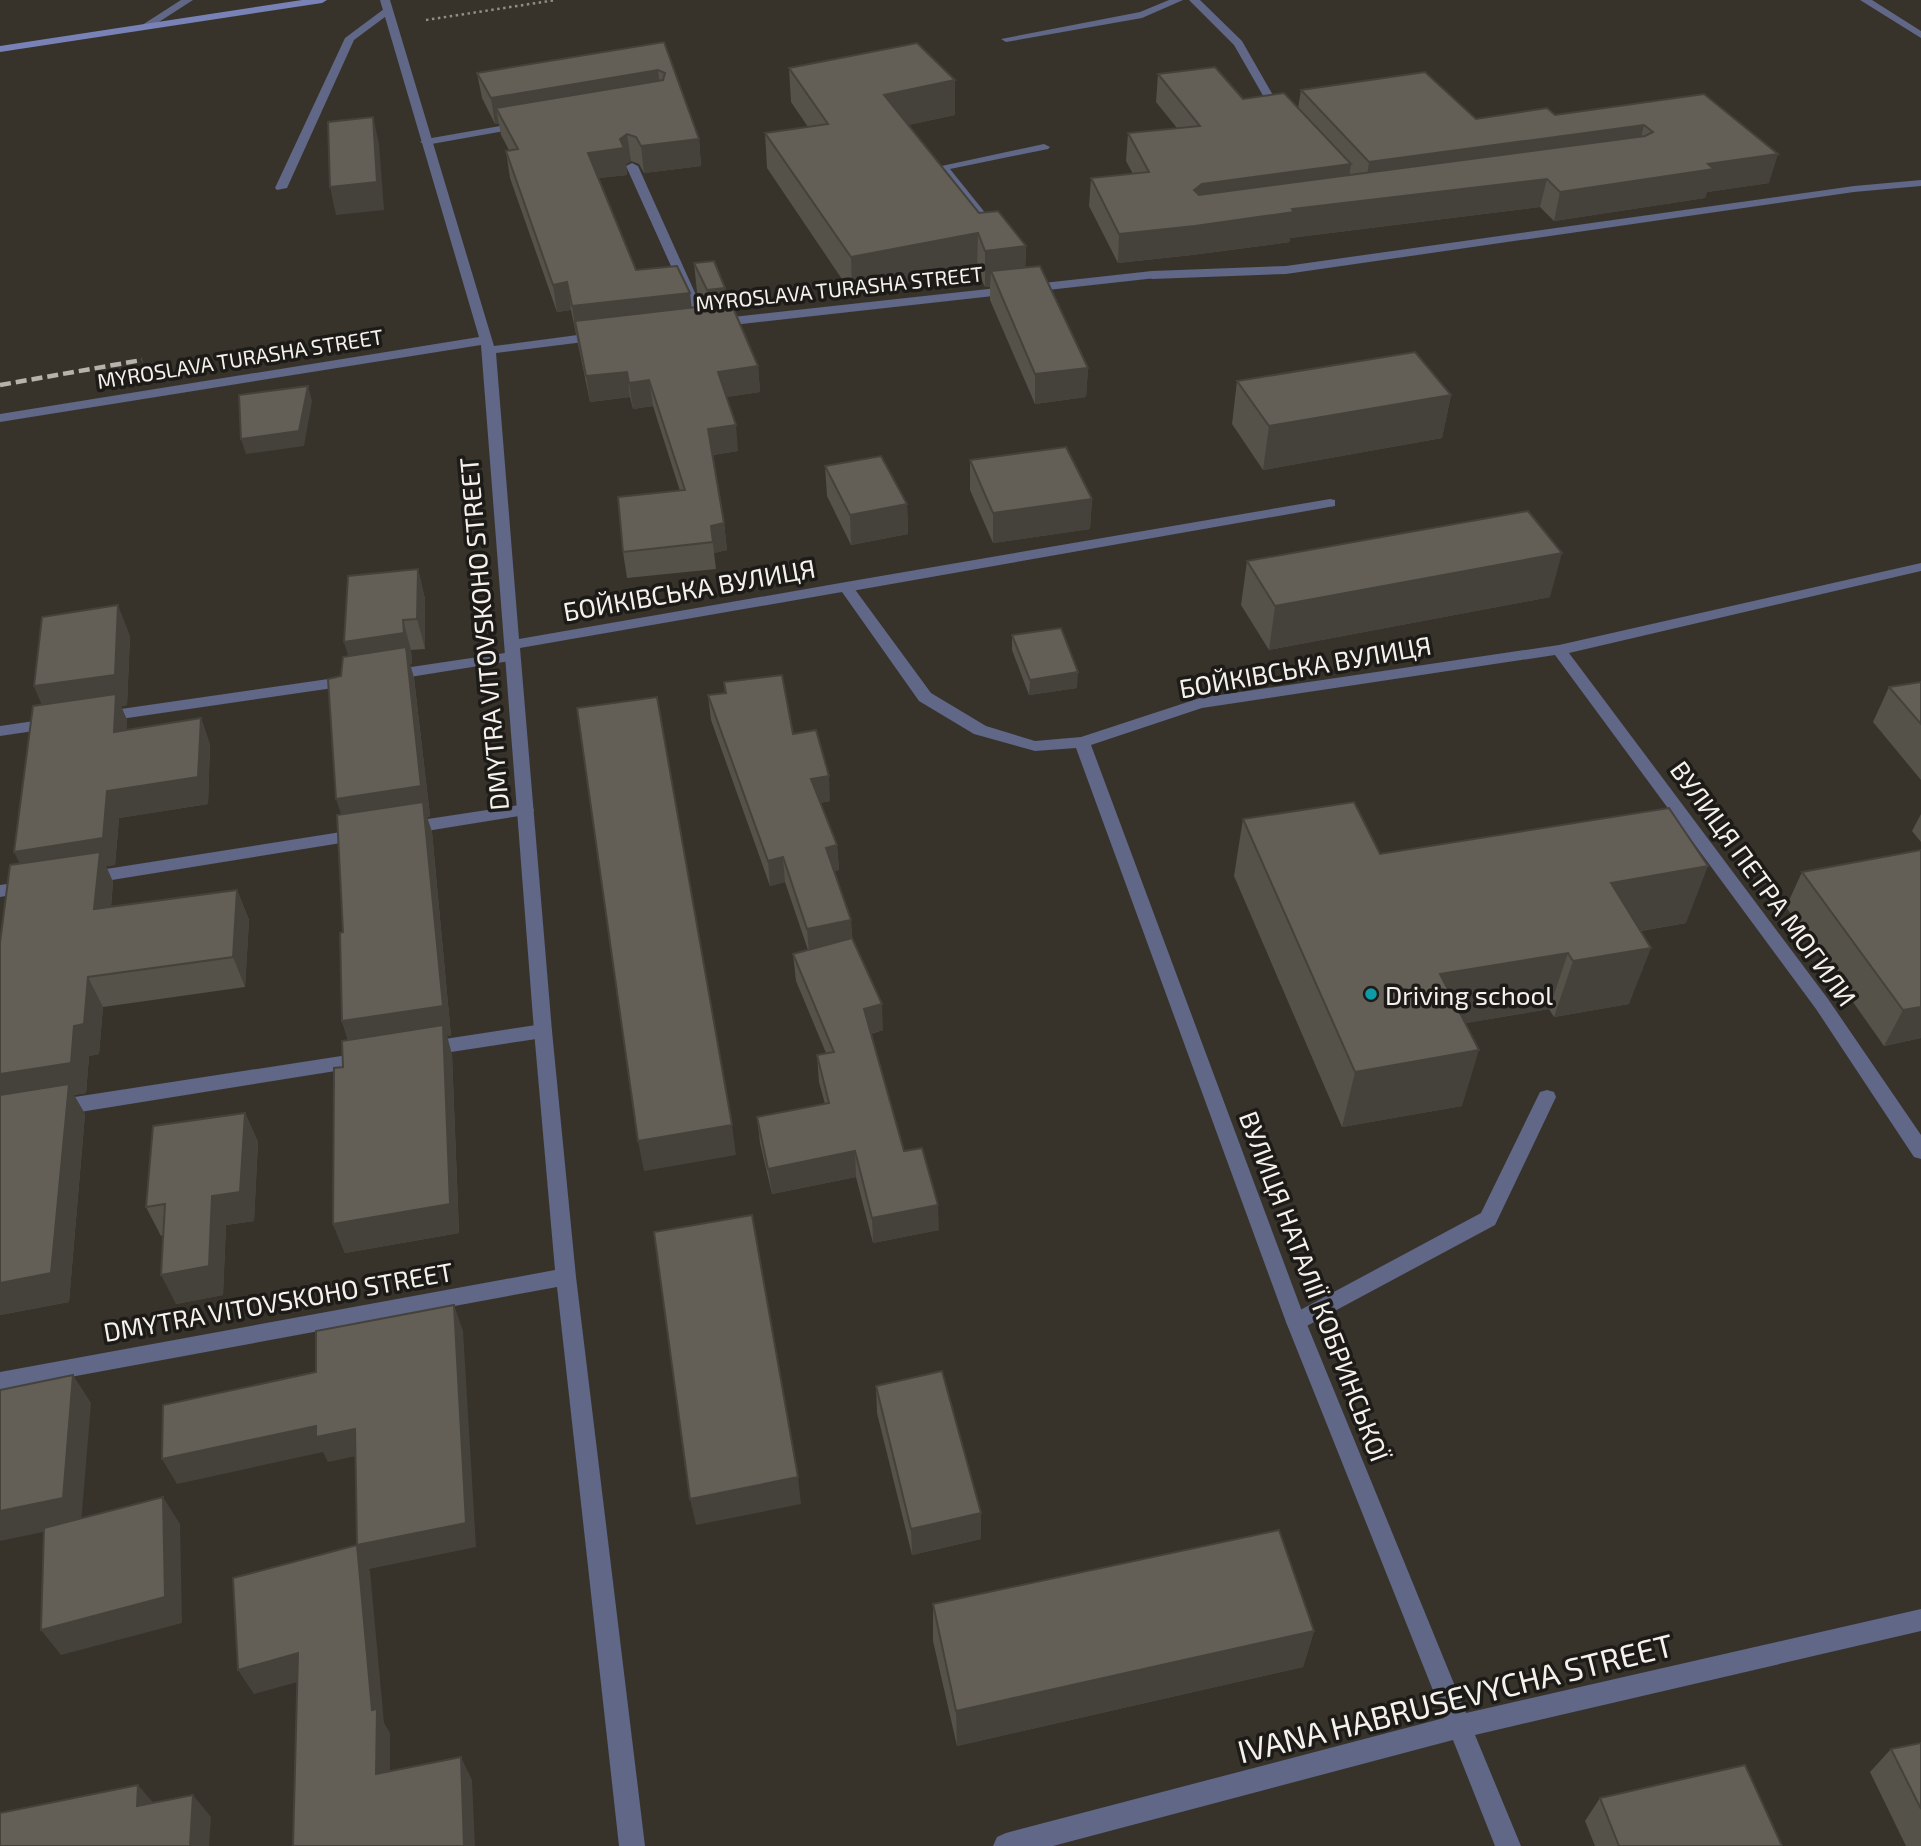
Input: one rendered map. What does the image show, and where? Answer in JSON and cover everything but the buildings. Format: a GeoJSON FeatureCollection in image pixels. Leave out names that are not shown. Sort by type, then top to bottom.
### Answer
{"type":"FeatureCollection","features":[{"type":"Feature","properties":{"kind":"main road"},"geometry":{"type":"LineString","coordinates":[[0,49],[322,0]]}},
{"type":"Feature","properties":{"kind":"street"},"geometry":{"type":"LineString","coordinates":[[144,27],[188,0]]}},
{"type":"Feature","properties":{"kind":"street"},"geometry":{"type":"LineString","coordinates":[[1006,39],[1142,15],[1178,0]]}},
{"type":"Feature","properties":{"kind":"street"},"geometry":{"type":"LineString","coordinates":[[1194,0],[1238,43],[1270,99],[1288,118]]}},
{"type":"Feature","properties":{"kind":"street"},"geometry":{"type":"LineString","coordinates":[[1865,0],[1921,35]]}},
{"type":"Feature","properties":{"kind":"street"},"geometry":{"type":"LineString","coordinates":[[281,188],[350,38],[387,5]]}},
{"type":"Feature","properties":{"kind":"street","name":"DMYTRA VITOVSKOHO STREET"},"geometry":{"type":"LineString","coordinates":[[387,5],[487,345],[543,1031],[566,1277],[632,1846]]}},
{"type":"Feature","properties":{"kind":"street"},"geometry":{"type":"LineString","coordinates":[[426,142],[537,123]]}},
{"type":"Feature","properties":{"kind":"street"},"geometry":{"type":"LineString","coordinates":[[1002,241],[943,167],[1044,147]]}},
{"type":"Feature","properties":{"kind":"street","name":"MYROSLAVA TURASHA STREET"},"geometry":{"type":"LineString","coordinates":[[632,166],[696,325],[1152,275],[1286,270],[1854,189],[1921,183]]}},
{"type":"Feature","properties":{"kind":"street"},"geometry":{"type":"LineString","coordinates":[[1027,273],[1038,287]]}},
{"type":"Feature","properties":{"kind":"street","name":"MYROSLAVA TURASHA STREET"},"geometry":{"type":"LineString","coordinates":[[0,418],[487,345],[609,335]]}},
{"type":"Feature","properties":{"kind":"street"},"geometry":{"type":"LineString","coordinates":[[846,587],[1330,503]]}},
{"type":"Feature","properties":{"kind":"street","name":"БОЙКІВСЬКА ВУЛИЦЯ"},"geometry":{"type":"LineString","coordinates":[[0,731],[367,678],[846,587],[925,698],[991,734],[1035,746],[1082,742],[1200,703],[1559,650],[1921,567]]}},
{"type":"Feature","properties":{"kind":"street","name":"ВУЛИЦЯ ПЕТРА МОГИЛИ"},"geometry":{"type":"LineString","coordinates":[[1559,650],[1822,1004],[1921,1151]]}},
{"type":"Feature","properties":{"kind":"street","name":"ВУЛИЦЯ НАТАЛІЇ КОБРИНСЬКОЇ"},"geometry":{"type":"LineString","coordinates":[[1082,742],[1296,1322],[1508,1846]]}},
{"type":"Feature","properties":{"kind":"street"},"geometry":{"type":"LineString","coordinates":[[67,881],[526,810]]}},
{"type":"Feature","properties":{"kind":"street"},"geometry":{"type":"LineString","coordinates":[[0,891],[40,885]]}},
{"type":"Feature","properties":{"kind":"street"},"geometry":{"type":"LineString","coordinates":[[407,1052],[543,1031]]}},
{"type":"Feature","properties":{"kind":"street"},"geometry":{"type":"LineString","coordinates":[[41,1111],[380,1057]]}},
{"type":"Feature","properties":{"kind":"street"},"geometry":{"type":"LineString","coordinates":[[1296,1322],[1488,1219],[1547,1097]]}},
{"type":"Feature","properties":{"kind":"street","name":"DMYTRA VITOVSKOHO STREET"},"geometry":{"type":"LineString","coordinates":[[0,1381],[566,1277]]}},
{"type":"Feature","properties":{"kind":"street","name":"IVANA HABRUSEVYCHA STREET"},"geometry":{"type":"LineString","coordinates":[[1006,1846],[1461,1726],[1921,1620]]}},
{"type":"Feature","properties":{"kind":"railway"},"geometry":{"type":"LineString","coordinates":[[0,385],[142,360]]}},
{"type":"Feature","properties":{"kind":"place","name":"Driving school"},"geometry":{"type":"Point","coordinates":[1371,994]}}]}
